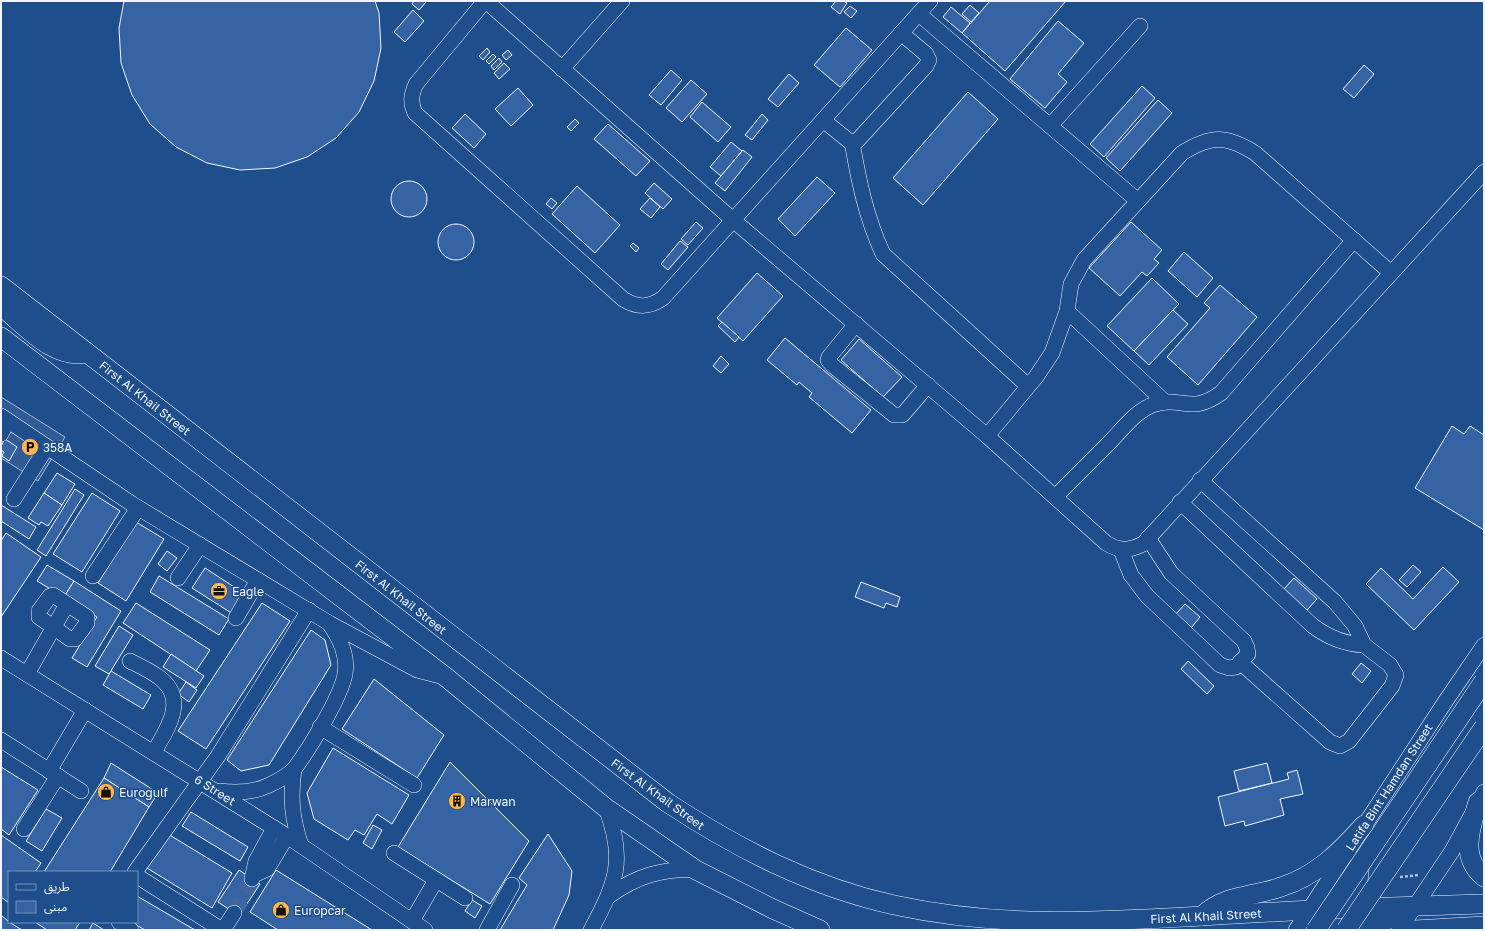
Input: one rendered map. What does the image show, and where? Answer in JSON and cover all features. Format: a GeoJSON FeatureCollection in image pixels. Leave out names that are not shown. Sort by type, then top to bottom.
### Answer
{"type":"FeatureCollection","features":[{"type":"Feature","properties":{"kind":"main road","name":"First Al Khail Street"},"geometry":{"type":"LineString","coordinates":[[1,286],[668,803],[710,830],[753,854],[798,875],[845,892],[893,905],[951,916],[1010,922],[1069,923],[1416,905],[1484,904]]}},
{"type":"Feature","properties":{"kind":"main road"},"geometry":{"type":"LineString","coordinates":[[1,306],[52,348],[69,354],[87,353]]}},
{"type":"Feature","properties":{"kind":"main road"},"geometry":{"type":"LineString","coordinates":[[1,337],[447,678],[606,808],[696,870],[773,909],[820,930]]}},
{"type":"Feature","properties":{"kind":"main road","name":"Latifa Bint Hamdan Street"},"geometry":{"type":"LineString","coordinates":[[1316,930],[1484,681]]}},
{"type":"Feature","properties":{"kind":"main road"},"geometry":{"type":"LineString","coordinates":[[1346,930],[1484,727]]}},
{"type":"Feature","properties":{"kind":"main road"},"geometry":{"type":"LineString","coordinates":[[1481,797],[1469,835],[1468,850],[1473,864],[1484,877]]}},
{"type":"Feature","properties":{"kind":"main road"},"geometry":{"type":"LineString","coordinates":[[1202,916],[1213,906],[1226,899],[1282,887],[1314,872],[1328,862],[1364,826]]}},
{"type":"Feature","properties":{"kind":"main road"},"geometry":{"type":"LineString","coordinates":[[1364,826],[1355,909],[1356,930],[1387,920],[1416,905]]}},
{"type":"Feature","properties":{"kind":"main road"},"geometry":{"type":"LineString","coordinates":[[1310,910],[1318,916],[1328,930]]}},
{"type":"Feature","properties":{"kind":"main road"},"geometry":{"type":"LineString","coordinates":[[1415,930],[1484,926]]}},
{"type":"Feature","properties":{"kind":"street"},"geometry":{"type":"LineString","coordinates":[[930,1],[902,33],[823,120],[733,220],[663,298],[654,304],[643,306],[632,304],[623,299],[422,121],[415,114],[411,104],[412,93],[416,84],[485,1],[733,220],[987,436],[1106,543],[1121,550],[1136,547],[1148,538],[1484,172]]}},
{"type":"Feature","properties":{"kind":"street"},"geometry":{"type":"LineString","coordinates":[[562,69],[622,1]]}},
{"type":"Feature","properties":{"kind":"street"},"geometry":{"type":"LineString","coordinates":[[919,14],[1138,201]]}},
{"type":"Feature","properties":{"kind":"street"},"geometry":{"type":"LineString","coordinates":[[1050,126],[1140,26]]}},
{"type":"Feature","properties":{"kind":"street"},"geometry":{"type":"LineString","coordinates":[[852,142],[859,139],[928,63],[926,54],[902,33]]}},
{"type":"Feature","properties":{"kind":"street"},"geometry":{"type":"LineString","coordinates":[[823,120],[852,142],[858,180],[871,227],[883,254],[1028,386]]}},
{"type":"Feature","properties":{"kind":"street"},"geometry":{"type":"LineString","coordinates":[[987,436],[1028,386],[1052,353],[1067,311],[1071,284],[1076,271],[1084,260],[1182,152],[1199,142],[1219,139],[1238,142],[1255,153],[1391,273]]}},
{"type":"Feature","properties":{"kind":"street"},"geometry":{"type":"LineString","coordinates":[[1054,497],[1135,416],[1144,409],[1165,402],[1187,405],[1199,404],[1211,400],[1221,393],[1354,240]]}},
{"type":"Feature","properties":{"kind":"street"},"geometry":{"type":"LineString","coordinates":[[1067,311],[1165,402]]}},
{"type":"Feature","properties":{"kind":"street"},"geometry":{"type":"LineString","coordinates":[[856,324],[829,356],[828,360],[832,365],[894,415],[905,412],[928,385]]}},
{"type":"Feature","properties":{"kind":"street"},"geometry":{"type":"LineString","coordinates":[[3,424],[47,447],[138,508],[329,623],[417,670],[447,678]]}},
{"type":"Feature","properties":{"kind":"street"},"geometry":{"type":"LineString","coordinates":[[14,499],[47,447]]}},
{"type":"Feature","properties":{"kind":"street"},"geometry":{"type":"LineString","coordinates":[[1200,480],[1335,602],[1349,618],[1364,645],[1390,665],[1396,675],[1395,681],[1348,741],[1340,746],[1330,742],[1240,662]]}},
{"type":"Feature","properties":{"kind":"street"},"geometry":{"type":"LineString","coordinates":[[1180,502],[1322,633],[1342,642],[1364,645]]}},
{"type":"Feature","properties":{"kind":"street"},"geometry":{"type":"LineString","coordinates":[[93,576],[138,508]]}},
{"type":"Feature","properties":{"kind":"street"},"geometry":{"type":"LineString","coordinates":[[1121,550],[1131,575],[1138,586],[1152,602],[1220,665],[1229,668],[1236,668],[1248,654],[1244,641],[1171,573],[1148,538]]}},
{"type":"Feature","properties":{"kind":"street"},"geometry":{"type":"LineString","coordinates":[[178,578],[200,545]]}},
{"type":"Feature","properties":{"kind":"street"},"geometry":{"type":"LineString","coordinates":[[236,618],[258,580]]}},
{"type":"Feature","properties":{"kind":"street"},"geometry":{"type":"LineString","coordinates":[[52,595],[87,618],[87,623],[74,640],[53,628],[39,617],[39,611],[52,595]]}},
{"type":"Feature","properties":{"kind":"street"},"geometry":{"type":"LineString","coordinates":[[27,674],[67,604]]}},
{"type":"Feature","properties":{"kind":"street"},"geometry":{"type":"LineString","coordinates":[[136,871],[201,781],[309,610]]}},
{"type":"Feature","properties":{"kind":"street"},"geometry":{"type":"LineString","coordinates":[[217,791],[254,791],[277,781],[294,769],[331,710],[340,692],[345,674],[345,662],[339,638],[329,623]]}},
{"type":"Feature","properties":{"kind":"street","name":"Latifa Bint Hamdan Street"},"geometry":{"type":"LineString","coordinates":[[1296,930],[1484,646]]}},
{"type":"Feature","properties":{"kind":"street","name":"6 Street"},"geometry":{"type":"LineString","coordinates":[[1,658],[281,832],[425,930]]}},
{"type":"Feature","properties":{"kind":"street"},"geometry":{"type":"LineString","coordinates":[[130,661],[159,677],[172,695],[174,702],[173,717],[154,752]]}},
{"type":"Feature","properties":{"kind":"street"},"geometry":{"type":"LineString","coordinates":[[24,829],[86,710]]}},
{"type":"Feature","properties":{"kind":"street"},"geometry":{"type":"LineString","coordinates":[[320,727],[414,785]]}},
{"type":"Feature","properties":{"kind":"street"},"geometry":{"type":"LineString","coordinates":[[1,740],[82,791]]}},
{"type":"Feature","properties":{"kind":"street"},"geometry":{"type":"LineString","coordinates":[[294,769],[291,798],[292,813],[301,845]]}},
{"type":"Feature","properties":{"kind":"street"},"geometry":{"type":"LineString","coordinates":[[1399,930],[1449,857],[1481,797]]}},
{"type":"Feature","properties":{"kind":"street"},"geometry":{"type":"LineString","coordinates":[[591,930],[609,896],[615,879],[617,861],[615,836],[606,808]]}},
{"type":"Feature","properties":{"kind":"street"},"geometry":{"type":"LineString","coordinates":[[253,877],[267,869],[281,832]]}},
{"type":"Feature","properties":{"kind":"street"},"geometry":{"type":"LineString","coordinates":[[394,853],[465,898]]}},
{"type":"Feature","properties":{"kind":"street"},"geometry":{"type":"LineString","coordinates":[[609,896],[624,885],[659,871],[678,869],[696,870]]}},
{"type":"Feature","properties":{"kind":"street"},"geometry":{"type":"LineString","coordinates":[[138,877],[223,930],[234,913]]}},
{"type":"Feature","properties":{"kind":"street"},"geometry":{"type":"LineString","coordinates":[[412,921],[436,880]]}},
{"type":"Feature","properties":{"kind":"street"},"geometry":{"type":"LineString","coordinates":[[487,930],[512,885]]}},
{"type":"Feature","properties":{"kind":"street"},"geometry":{"type":"LineString","coordinates":[[121,923],[132,930]]}},
{"type":"Feature","properties":{"kind":"shaded area","name":"358A"},"geometry":{"type":"Polygon","coordinates":[[[1,397],[65,437],[38,481],[1,458],[1,397]]]}},
{"type":"Feature","properties":{"kind":"building"},"geometry":{"type":"Polygon","coordinates":[[[124,1],[375,1],[379,13],[381,48],[374,81],[359,112],[336,138],[307,157],[275,168],[240,170],[207,163],[176,147],[150,124],[132,95],[121,63],[119,28],[124,1]]]}},
{"type":"Feature","properties":{"kind":"building"},"geometry":{"type":"Polygon","coordinates":[[[414,1],[427,1],[419,10],[412,4],[414,1]]]}},
{"type":"Feature","properties":{"kind":"building"},"geometry":{"type":"Polygon","coordinates":[[[836,1],[844,1],[847,3],[840,14],[831,7],[836,1]]]}},
{"type":"Feature","properties":{"kind":"building"},"geometry":{"type":"Polygon","coordinates":[[[990,1],[1066,1],[1005,71],[962,33],[990,1]]]}},
{"type":"Feature","properties":{"kind":"building"},"geometry":{"type":"Polygon","coordinates":[[[970,5],[979,13],[971,22],[962,14],[970,5]]]}},
{"type":"Feature","properties":{"kind":"building"},"geometry":{"type":"Polygon","coordinates":[[[850,6],[857,11],[851,18],[844,12],[850,6]]]}},
{"type":"Feature","properties":{"kind":"building"},"geometry":{"type":"Polygon","coordinates":[[[951,7],[970,23],[962,33],[943,17],[951,7]]]}},
{"type":"Feature","properties":{"kind":"building"},"geometry":{"type":"Polygon","coordinates":[[[413,10],[424,21],[405,42],[394,32],[413,10]]]}},
{"type":"Feature","properties":{"kind":"building"},"geometry":{"type":"Polygon","coordinates":[[[1058,21],[1084,43],[1058,74],[1067,82],[1045,108],[1010,79],[1058,21]]]}},
{"type":"Feature","properties":{"kind":"building"},"geometry":{"type":"Polygon","coordinates":[[[846,28],[872,50],[840,87],[814,65],[846,28]]]}},
{"type":"Feature","properties":{"kind":"building"},"geometry":{"type":"Polygon","coordinates":[[[487,48],[490,52],[483,60],[479,56],[487,48]]]}},
{"type":"Feature","properties":{"kind":"building"},"geometry":{"type":"Polygon","coordinates":[[[508,50],[512,55],[506,60],[502,55],[508,50]]]}},
{"type":"Feature","properties":{"kind":"building"},"geometry":{"type":"Polygon","coordinates":[[[493,54],[496,57],[489,64],[486,61],[493,54]]]}},
{"type":"Feature","properties":{"kind":"building"},"geometry":{"type":"Polygon","coordinates":[[[499,58],[502,62],[494,70],[491,66],[499,58]]]}},
{"type":"Feature","properties":{"kind":"building"},"geometry":{"type":"Polygon","coordinates":[[[504,63],[510,69],[499,79],[494,73],[504,63]]]}},
{"type":"Feature","properties":{"kind":"building"},"geometry":{"type":"Polygon","coordinates":[[[1364,65],[1374,74],[1354,98],[1343,89],[1364,65]]]}},
{"type":"Feature","properties":{"kind":"building"},"geometry":{"type":"Polygon","coordinates":[[[671,70],[682,80],[661,105],[649,95],[671,70]]]}},
{"type":"Feature","properties":{"kind":"building"},"geometry":{"type":"Polygon","coordinates":[[[789,74],[799,83],[778,107],[768,99],[789,74]]]}},
{"type":"Feature","properties":{"kind":"building"},"geometry":{"type":"Polygon","coordinates":[[[691,80],[707,94],[682,122],[666,108],[691,80]]]}},
{"type":"Feature","properties":{"kind":"building"},"geometry":{"type":"Polygon","coordinates":[[[1142,86],[1155,98],[1104,157],[1090,144],[1142,86]]]}},
{"type":"Feature","properties":{"kind":"building"},"geometry":{"type":"Polygon","coordinates":[[[518,88],[533,105],[511,126],[495,109],[518,88]]]}},
{"type":"Feature","properties":{"kind":"building"},"geometry":{"type":"Polygon","coordinates":[[[968,92],[998,119],[923,205],[893,178],[968,92]]]}},
{"type":"Feature","properties":{"kind":"building"},"geometry":{"type":"Polygon","coordinates":[[[1158,100],[1172,113],[1120,171],[1106,158],[1158,100]]]}},
{"type":"Feature","properties":{"kind":"building"},"geometry":{"type":"Polygon","coordinates":[[[702,102],[731,127],[718,142],[690,117],[702,102]]]}},
{"type":"Feature","properties":{"kind":"building"},"geometry":{"type":"Polygon","coordinates":[[[465,114],[486,134],[474,148],[452,128],[465,114]]]}},
{"type":"Feature","properties":{"kind":"building"},"geometry":{"type":"Polygon","coordinates":[[[762,114],[768,120],[752,140],[745,135],[762,114]]]}},
{"type":"Feature","properties":{"kind":"building"},"geometry":{"type":"Polygon","coordinates":[[[575,119],[579,123],[571,131],[567,127],[575,119]]]}},
{"type":"Feature","properties":{"kind":"building"},"geometry":{"type":"Polygon","coordinates":[[[608,124],[650,161],[636,176],[594,139],[608,124]]]}},
{"type":"Feature","properties":{"kind":"building"},"geometry":{"type":"Polygon","coordinates":[[[731,142],[742,151],[721,176],[710,167],[731,142]]]}},
{"type":"Feature","properties":{"kind":"building"},"geometry":{"type":"Polygon","coordinates":[[[743,150],[752,157],[725,191],[715,183],[743,150]]]}},
{"type":"Feature","properties":{"kind":"building"},"geometry":{"type":"Polygon","coordinates":[[[817,177],[835,193],[795,236],[778,219],[817,177]]]}},
{"type":"Feature","properties":{"kind":"building"},"geometry":{"type":"Polygon","coordinates":[[[413,181],[422,186],[426,192],[426,206],[422,212],[413,217],[405,217],[396,212],[392,206],[391,195],[396,186],[402,182],[413,181]]]}},
{"type":"Feature","properties":{"kind":"building"},"geometry":{"type":"Polygon","coordinates":[[[654,183],[672,199],[663,209],[645,193],[654,183]]]}},
{"type":"Feature","properties":{"kind":"building"},"geometry":{"type":"Polygon","coordinates":[[[577,186],[620,225],[595,253],[552,214],[577,186]]]}},
{"type":"Feature","properties":{"kind":"building"},"geometry":{"type":"Polygon","coordinates":[[[551,198],[557,203],[552,209],[546,204],[551,198]]]}},
{"type":"Feature","properties":{"kind":"building"},"geometry":{"type":"Polygon","coordinates":[[[650,198],[660,207],[651,218],[640,209],[650,198]]]}},
{"type":"Feature","properties":{"kind":"building"},"geometry":{"type":"Polygon","coordinates":[[[696,222],[703,228],[688,245],[681,239],[696,222]]]}},
{"type":"Feature","properties":{"kind":"building"},"geometry":{"type":"Polygon","coordinates":[[[1131,222],[1162,250],[1154,259],[1159,263],[1147,276],[1142,272],[1120,296],[1089,268],[1131,222]]]}},
{"type":"Feature","properties":{"kind":"building"},"geometry":{"type":"Polygon","coordinates":[[[460,224],[469,229],[473,235],[473,249],[469,255],[460,260],[452,260],[443,255],[439,249],[438,238],[443,229],[449,225],[460,224]]]}},
{"type":"Feature","properties":{"kind":"building"},"geometry":{"type":"Polygon","coordinates":[[[680,241],[688,247],[668,270],[661,264],[680,241]]]}},
{"type":"Feature","properties":{"kind":"building"},"geometry":{"type":"Polygon","coordinates":[[[633,243],[639,248],[636,252],[630,246],[633,243]]]}},
{"type":"Feature","properties":{"kind":"building"},"geometry":{"type":"Polygon","coordinates":[[[1184,252],[1213,278],[1197,297],[1168,271],[1184,252]]]}},
{"type":"Feature","properties":{"kind":"building"},"geometry":{"type":"Polygon","coordinates":[[[757,273],[783,296],[743,341],[717,318],[757,273]]]}},
{"type":"Feature","properties":{"kind":"building"},"geometry":{"type":"Polygon","coordinates":[[[1152,278],[1179,304],[1134,351],[1107,326],[1152,278]]]}},
{"type":"Feature","properties":{"kind":"building"},"geometry":{"type":"Polygon","coordinates":[[[1220,285],[1257,317],[1198,385],[1167,357],[1210,308],[1204,303],[1220,285]]]}},
{"type":"Feature","properties":{"kind":"building"},"geometry":{"type":"Polygon","coordinates":[[[1173,310],[1188,324],[1149,365],[1134,351],[1173,310]]]}},
{"type":"Feature","properties":{"kind":"building"},"geometry":{"type":"Polygon","coordinates":[[[722,322],[739,337],[735,342],[718,326],[722,322]]]}},
{"type":"Feature","properties":{"kind":"building"},"geometry":{"type":"Polygon","coordinates":[[[785,338],[871,410],[852,433],[809,397],[812,393],[799,382],[797,385],[767,360],[785,338]]]}},
{"type":"Feature","properties":{"kind":"building"},"geometry":{"type":"Polygon","coordinates":[[[859,339],[902,377],[883,397],[841,360],[859,339]]]}},
{"type":"Feature","properties":{"kind":"building"},"geometry":{"type":"Polygon","coordinates":[[[721,356],[729,364],[721,373],[713,366],[721,356]]]}},
{"type":"Feature","properties":{"kind":"building"},"geometry":{"type":"Polygon","coordinates":[[[1452,426],[1464,434],[1470,426],[1484,435],[1484,530],[1415,488],[1452,426]]]}},
{"type":"Feature","properties":{"kind":"building"},"geometry":{"type":"Polygon","coordinates":[[[5,439],[17,447],[9,461],[2,456],[4,452],[1,450],[1,446],[5,439]]]}},
{"type":"Feature","properties":{"kind":"building"},"geometry":{"type":"Polygon","coordinates":[[[57,473],[75,484],[62,505],[44,493],[57,473]]]}},
{"type":"Feature","properties":{"kind":"building"},"geometry":{"type":"Polygon","coordinates":[[[75,489],[84,495],[46,556],[37,550],[75,489]]]}},
{"type":"Feature","properties":{"kind":"building"},"geometry":{"type":"Polygon","coordinates":[[[44,493],[62,505],[48,526],[41,522],[39,525],[28,518],[44,493]]]}},
{"type":"Feature","properties":{"kind":"building"},"geometry":{"type":"Polygon","coordinates":[[[92,493],[120,511],[82,572],[53,554],[92,493]]]}},
{"type":"Feature","properties":{"kind":"building"},"geometry":{"type":"Polygon","coordinates":[[[1,505],[36,527],[29,539],[1,521],[1,505]]]}},
{"type":"Feature","properties":{"kind":"building"},"geometry":{"type":"Polygon","coordinates":[[[136,522],[164,539],[126,601],[98,583],[136,522]]]}},
{"type":"Feature","properties":{"kind":"building"},"geometry":{"type":"Polygon","coordinates":[[[6,533],[41,557],[1,617],[1,541],[6,533]]]}},
{"type":"Feature","properties":{"kind":"building"},"geometry":{"type":"Polygon","coordinates":[[[167,551],[177,558],[167,571],[158,564],[167,551]]]}},
{"type":"Feature","properties":{"kind":"building"},"geometry":{"type":"Polygon","coordinates":[[[47,565],[74,581],[64,597],[37,581],[47,565]]]}},
{"type":"Feature","properties":{"kind":"building"},"geometry":{"type":"Polygon","coordinates":[[[1413,565],[1421,572],[1407,587],[1399,580],[1413,565]]]}},
{"type":"Feature","properties":{"kind":"building"},"geometry":{"type":"Polygon","coordinates":[[[1443,567],[1459,582],[1414,630],[1366,584],[1381,568],[1413,599],[1443,567]]]}},
{"type":"Feature","properties":{"kind":"building","name":"Eagle"},"geometry":{"type":"Polygon","coordinates":[[[205,568],[245,594],[233,614],[192,588],[205,568]]]}},
{"type":"Feature","properties":{"kind":"building"},"geometry":{"type":"Polygon","coordinates":[[[159,576],[229,619],[219,635],[150,592],[159,576]]]}},
{"type":"Feature","properties":{"kind":"building"},"geometry":{"type":"Polygon","coordinates":[[[1294,578],[1317,599],[1307,610],[1284,589],[1294,578]]]}},
{"type":"Feature","properties":{"kind":"building"},"geometry":{"type":"Polygon","coordinates":[[[74,581],[121,611],[87,667],[72,658],[97,617],[64,597],[74,581]]]}},
{"type":"Feature","properties":{"kind":"building"},"geometry":{"type":"Polygon","coordinates":[[[861,582],[900,597],[897,607],[886,603],[884,608],[855,597],[861,582]]]}},
{"type":"Feature","properties":{"kind":"building"},"geometry":{"type":"Polygon","coordinates":[[[136,603],[210,650],[196,671],[123,623],[136,603]]]}},
{"type":"Feature","properties":{"kind":"building"},"geometry":{"type":"Polygon","coordinates":[[[262,603],[290,621],[206,749],[178,731],[262,603]]]}},
{"type":"Feature","properties":{"kind":"building"},"geometry":{"type":"Polygon","coordinates":[[[1185,604],[1200,617],[1191,628],[1175,615],[1185,604]]]}},
{"type":"Feature","properties":{"kind":"building"},"geometry":{"type":"Polygon","coordinates":[[[119,626],[133,635],[109,674],[95,666],[119,626]]]}},
{"type":"Feature","properties":{"kind":"building"},"geometry":{"type":"Polygon","coordinates":[[[311,630],[325,640],[331,665],[269,765],[241,771],[227,760],[311,630]]]}},
{"type":"Feature","properties":{"kind":"building"},"geometry":{"type":"Polygon","coordinates":[[[171,654],[204,676],[196,688],[163,667],[171,654]]]}},
{"type":"Feature","properties":{"kind":"building"},"geometry":{"type":"Polygon","coordinates":[[[1188,661],[1214,686],[1207,694],[1181,669],[1188,661]]]}},
{"type":"Feature","properties":{"kind":"building"},"geometry":{"type":"Polygon","coordinates":[[[1361,663],[1371,671],[1362,683],[1352,674],[1361,663]]]}},
{"type":"Feature","properties":{"kind":"building"},"geometry":{"type":"Polygon","coordinates":[[[111,671],[151,695],[143,709],[103,685],[111,671]]]}},
{"type":"Feature","properties":{"kind":"building"},"geometry":{"type":"Polygon","coordinates":[[[374,679],[444,735],[417,778],[342,729],[374,679]]]}},
{"type":"Feature","properties":{"kind":"building"},"geometry":{"type":"Polygon","coordinates":[[[186,682],[197,690],[189,702],[178,694],[186,682]]]}},
{"type":"Feature","properties":{"kind":"building"},"geometry":{"type":"Polygon","coordinates":[[[333,748],[409,795],[392,824],[377,814],[364,835],[355,830],[348,840],[314,819],[307,793],[333,748]]]}},
{"type":"Feature","properties":{"kind":"building","name":"Marwan"},"geometry":{"type":"Polygon","coordinates":[[[450,762],[529,841],[490,904],[398,847],[450,762]]]}},
{"type":"Feature","properties":{"kind":"building"},"geometry":{"type":"Polygon","coordinates":[[[111,763],[158,793],[149,807],[104,778],[111,763]]]}},
{"type":"Feature","properties":{"kind":"building"},"geometry":{"type":"Polygon","coordinates":[[[1267,763],[1272,783],[1239,791],[1234,771],[1267,763]]]}},
{"type":"Feature","properties":{"kind":"building"},"geometry":{"type":"Polygon","coordinates":[[[1,767],[38,790],[9,835],[1,829],[1,767]]]}},
{"type":"Feature","properties":{"kind":"building"},"geometry":{"type":"Polygon","coordinates":[[[1297,770],[1303,794],[1280,799],[1284,815],[1245,826],[1244,821],[1225,826],[1218,797],[1289,779],[1287,773],[1297,770]]]}},
{"type":"Feature","properties":{"kind":"building"},"geometry":{"type":"Polygon","coordinates":[[[104,778],[149,807],[111,871],[45,871],[104,778]]]}},
{"type":"Feature","properties":{"kind":"building"},"geometry":{"type":"Polygon","coordinates":[[[46,809],[62,818],[42,851],[26,841],[46,809]]]}},
{"type":"Feature","properties":{"kind":"building"},"geometry":{"type":"Polygon","coordinates":[[[191,812],[248,847],[240,861],[182,826],[191,812]]]}},
{"type":"Feature","properties":{"kind":"building"},"geometry":{"type":"Polygon","coordinates":[[[373,825],[382,830],[372,849],[363,843],[373,825]]]}},
{"type":"Feature","properties":{"kind":"building"},"geometry":{"type":"Polygon","coordinates":[[[168,834],[232,873],[212,908],[147,868],[168,834]]]}},
{"type":"Feature","properties":{"kind":"building"},"geometry":{"type":"Polygon","coordinates":[[[548,834],[572,871],[569,895],[553,930],[500,930],[527,885],[519,878],[548,834]]]}},
{"type":"Feature","properties":{"kind":"building"},"geometry":{"type":"Polygon","coordinates":[[[1,835],[41,863],[36,871],[8,871],[8,902],[1,897],[1,835]]]}},
{"type":"Feature","properties":{"kind":"building"},"geometry":{"type":"Polygon","coordinates":[[[239,870],[260,884],[239,916],[218,902],[239,870]]]}},
{"type":"Feature","properties":{"kind":"building"},"geometry":{"type":"Polygon","coordinates":[[[276,870],[372,930],[278,930],[250,912],[276,870]]]}},
{"type":"Feature","properties":{"kind":"building"},"geometry":{"type":"Polygon","coordinates":[[[138,897],[195,930],[145,930],[133,923],[138,923],[138,897]]]}},
{"type":"Feature","properties":{"kind":"building"},"geometry":{"type":"Polygon","coordinates":[[[472,900],[482,906],[475,918],[465,911],[472,900]]]}},
{"type":"Feature","properties":{"kind":"building"},"geometry":{"type":"Polygon","coordinates":[[[1,915],[8,921],[8,923],[22,930],[1,930],[1,915]]]}},
{"type":"Feature","properties":{"kind":"building"},"geometry":{"type":"Polygon","coordinates":[[[36,923],[79,923],[75,930],[47,930],[36,923]]]}},
{"type":"Feature","properties":{"kind":"building"},"geometry":{"type":"Polygon","coordinates":[[[93,923],[104,930],[89,930],[93,923]]]}},
{"type":"Feature","properties":{"kind":"tunnel"},"geometry":{"type":"LineString","coordinates":[[234,913],[252,879]]}},
{"type":"Feature","properties":{"kind":"place","name":"358A"},"geometry":{"type":"Point","coordinates":[30,447]}},
{"type":"Feature","properties":{"kind":"place","name":"Eagle"},"geometry":{"type":"Point","coordinates":[219,591]}},
{"type":"Feature","properties":{"kind":"place","name":"Eurogulf"},"geometry":{"type":"Point","coordinates":[106,792]}},
{"type":"Feature","properties":{"kind":"place","name":"Marwan"},"geometry":{"type":"Point","coordinates":[457,801]}},
{"type":"Feature","properties":{"kind":"place","name":"Europcar"},"geometry":{"type":"Point","coordinates":[281,910]}}]}
